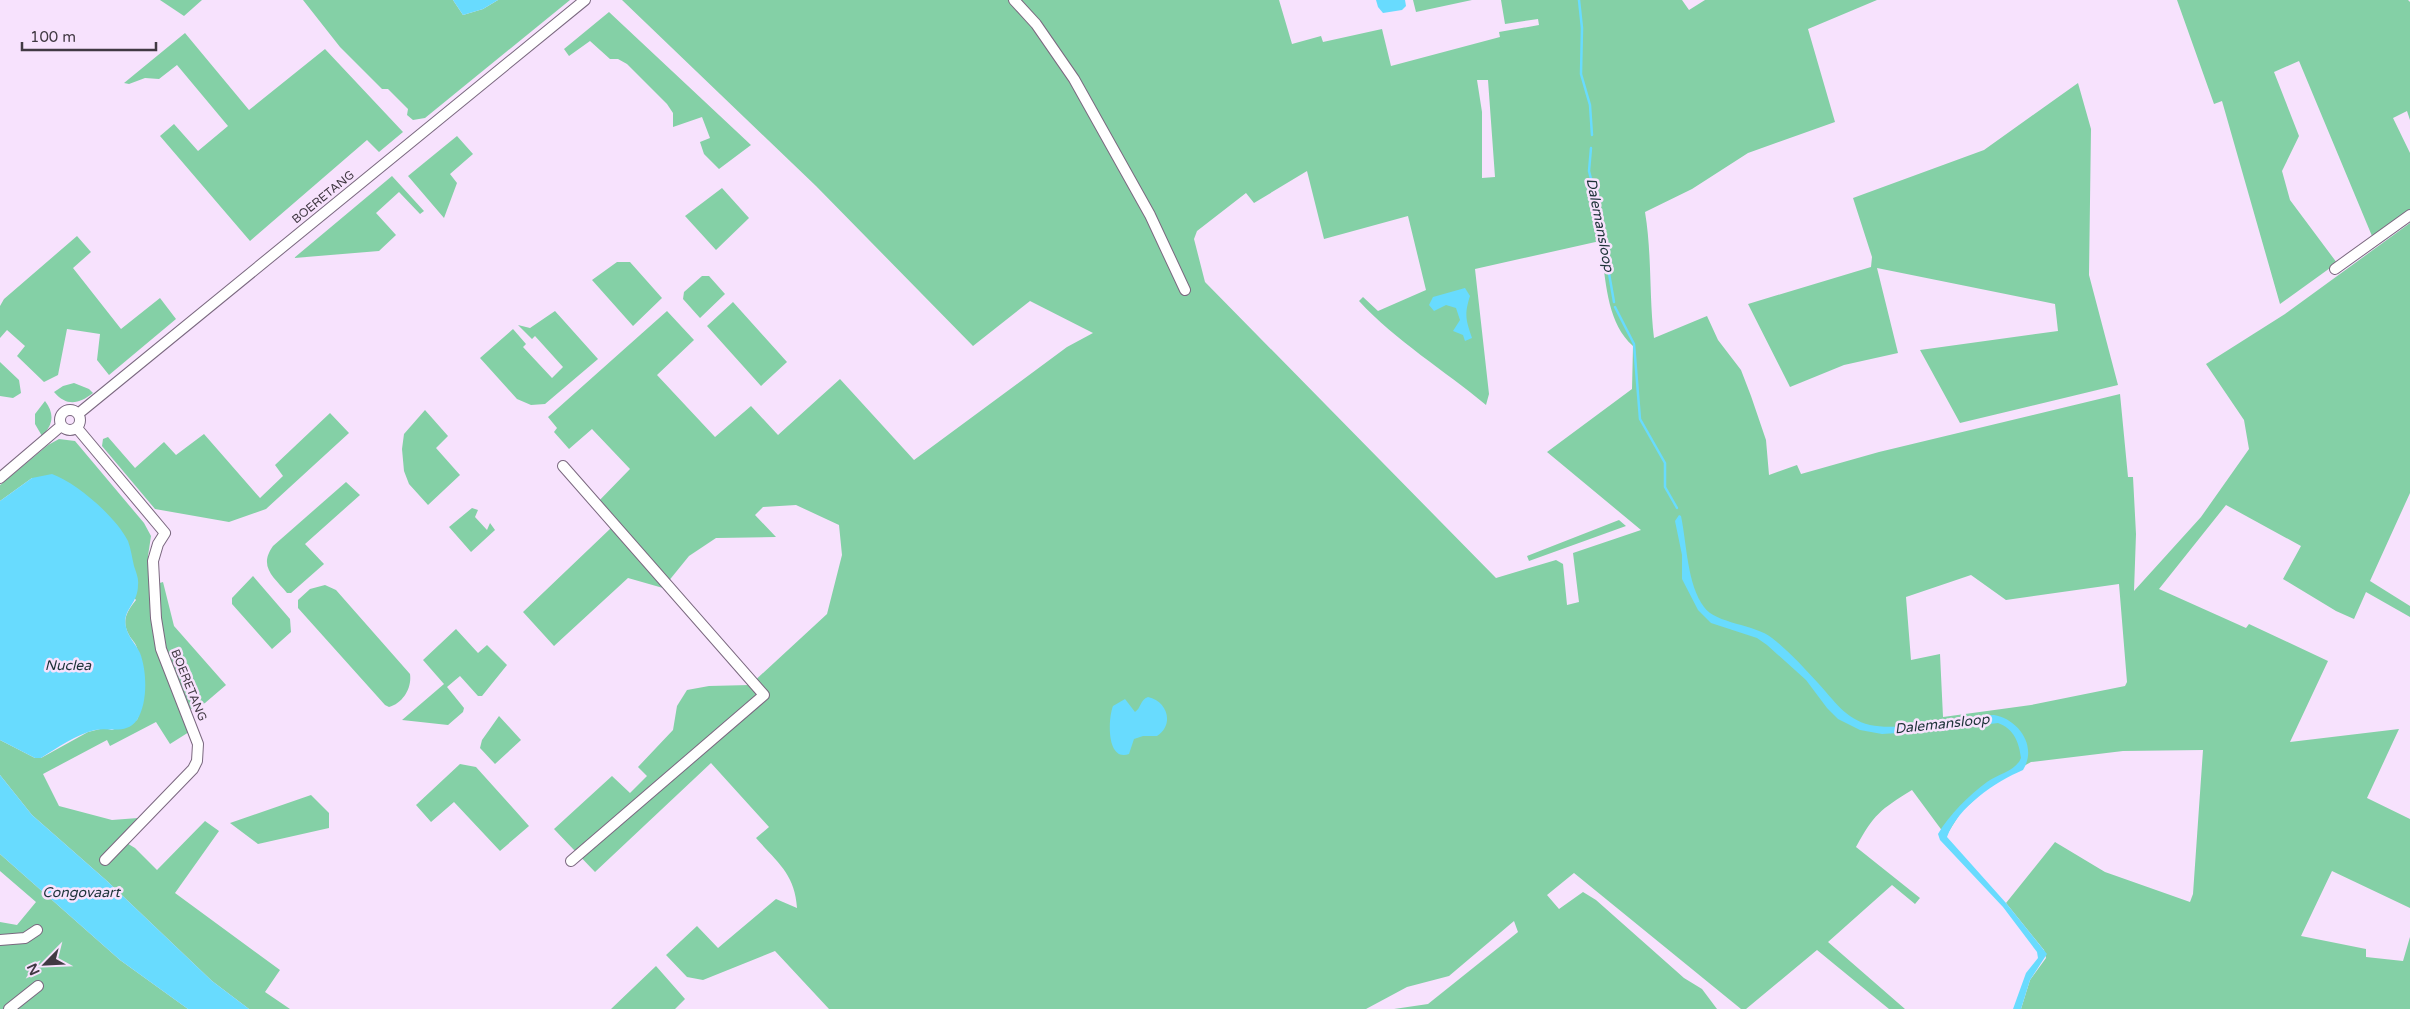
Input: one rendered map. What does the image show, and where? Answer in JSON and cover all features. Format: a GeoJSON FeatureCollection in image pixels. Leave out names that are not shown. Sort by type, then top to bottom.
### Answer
{"type":"FeatureCollection","features":[{"type":"Feature","properties":{"kind":"street","name":"BOERETANG"},"geometry":{"type":"LineString","coordinates":[[0,478],[62,426],[60,417],[64,412],[73,411],[78,414],[585,0]]}},
{"type":"Feature","properties":{"kind":"street"},"geometry":{"type":"LineString","coordinates":[[1014,0],[1036,24],[1074,79],[1150,215],[1185,290]]}},
{"type":"Feature","properties":{"kind":"street"},"geometry":{"type":"LineString","coordinates":[[2335,270],[2410,215]]}},
{"type":"Feature","properties":{"kind":"street"},"geometry":{"type":"LineString","coordinates":[[62,426],[67,430],[76,428],[80,420],[78,414]]}},
{"type":"Feature","properties":{"kind":"street","name":"BOERETANG"},"geometry":{"type":"LineString","coordinates":[[76,428],[165,533],[158,544],[153,561],[156,618],[161,649],[198,744],[197,761],[193,769],[105,860]]}},
{"type":"Feature","properties":{"kind":"street"},"geometry":{"type":"LineString","coordinates":[[563,466],[764,695],[571,861]]}},
{"type":"Feature","properties":{"kind":"street"},"geometry":{"type":"LineString","coordinates":[[0,940],[25,938],[37,930]]}},
{"type":"Feature","properties":{"kind":"street"},"geometry":{"type":"LineString","coordinates":[[9,1009],[38,986]]}},
{"type":"Feature","properties":{"kind":"green space"},"geometry":{"type":"Polygon","coordinates":[[[160,0],[202,0],[184,16],[160,0]]]}},
{"type":"Feature","properties":{"kind":"green space"},"geometry":{"type":"Polygon","coordinates":[[[303,0],[453,0],[463,15],[483,9],[498,0],[570,0],[425,118],[413,120],[407,115],[408,109],[388,89],[382,89],[340,47],[303,0]]]}},
{"type":"Feature","properties":{"kind":"green space"},"geometry":{"type":"Polygon","coordinates":[[[622,0],[1279,0],[1292,44],[1321,36],[1323,42],[1382,29],[1391,66],[1500,37],[1499,32],[1539,25],[1538,19],[1505,24],[1501,0],[1682,0],[1689,10],[1705,0],[1877,0],[1808,29],[1835,122],[1748,153],[1692,189],[1645,212],[1649,243],[1654,338],[1707,316],[1718,340],[1741,370],[1766,440],[1769,475],[1797,465],[1801,474],[1879,452],[2120,394],[2128,477],[2133,477],[2136,534],[2134,591],[2201,517],[2249,449],[2244,420],[2206,364],[2285,314],[2410,223],[2410,493],[2370,581],[2410,606],[2410,617],[2366,592],[2354,619],[2336,611],[2283,579],[2301,546],[2226,505],[2159,589],[2246,628],[2249,624],[2328,661],[2290,742],[2399,729],[2367,798],[2410,819],[2410,908],[2332,871],[2301,936],[2366,949],[2366,957],[2403,961],[2410,937],[2410,1009],[2021,1009],[2030,980],[2046,958],[2044,950],[2006,903],[2055,842],[2105,872],[2190,902],[2193,894],[2203,750],[2123,751],[2031,762],[1992,784],[1961,812],[1946,836],[1912,790],[1885,808],[1873,820],[1856,847],[1920,898],[1915,904],[1892,885],[1828,942],[1905,1009],[1889,1009],[1817,950],[1746,1009],[1741,1009],[1574,873],[1547,895],[1559,909],[1583,892],[1596,900],[1684,978],[1702,989],[1717,1009],[1394,1009],[1428,1004],[1518,932],[1514,921],[1449,976],[1407,987],[1366,1009],[829,1009],[775,951],[703,980],[687,977],[666,955],[697,926],[718,948],[776,899],[797,908],[796,896],[789,877],[756,838],[769,827],[711,763],[595,872],[554,829],[612,776],[630,793],[647,776],[638,767],[673,730],[677,706],[687,690],[709,686],[750,685],[827,614],[842,555],[839,525],[796,505],[763,507],[755,515],[776,537],[716,538],[689,556],[663,588],[628,578],[554,646],[523,612],[611,528],[593,507],[630,469],[592,429],[569,449],[554,432],[557,428],[548,417],[667,311],[694,340],[657,375],[715,437],[751,406],[778,435],[840,379],[914,460],[1067,347],[1093,333],[1030,301],[973,346],[816,186],[622,0]],[[1477,80],[1482,112],[1482,178],[1495,177],[1488,80],[1477,80]],[[1307,171],[1254,203],[1246,193],[1197,231],[1194,239],[1205,282],[1496,578],[1556,560],[1563,564],[1567,605],[1579,602],[1573,553],[1641,530],[1547,452],[1632,389],[1633,346],[1624,336],[1612,311],[1608,297],[1600,241],[1475,269],[1489,394],[1486,405],[1404,342],[1373,316],[1359,301],[1363,297],[1378,311],[1426,290],[1408,216],[1324,239],[1307,171]],[[1971,575],[1906,597],[1911,660],[1940,654],[1943,717],[2031,705],[2125,686],[2127,682],[2119,584],[2006,600],[1971,575]]]}},
{"type":"Feature","properties":{"kind":"green space"},"geometry":{"type":"Polygon","coordinates":[[[1413,0],[1472,0],[1416,12],[1413,0]]]}},
{"type":"Feature","properties":{"kind":"green space"},"geometry":{"type":"Polygon","coordinates":[[[2177,0],[2408,0],[2410,2],[2410,120],[2407,111],[2393,118],[2410,153],[2410,209],[2372,236],[2299,61],[2274,72],[2299,136],[2282,171],[2290,200],[2337,263],[2280,304],[2222,101],[2214,104],[2177,0]]]}},
{"type":"Feature","properties":{"kind":"green space"},"geometry":{"type":"Polygon","coordinates":[[[609,12],[751,145],[719,169],[704,154],[700,142],[710,138],[702,117],[673,127],[673,113],[667,104],[627,64],[618,59],[610,59],[590,41],[569,56],[564,49],[609,12]]]}},
{"type":"Feature","properties":{"kind":"green space"},"geometry":{"type":"Polygon","coordinates":[[[185,33],[249,110],[325,49],[403,132],[379,152],[367,140],[250,241],[160,136],[174,124],[198,151],[228,126],[177,65],[159,79],[145,78],[129,84],[124,83],[185,33]]]}},
{"type":"Feature","properties":{"kind":"green space"},"geometry":{"type":"Polygon","coordinates":[[[2078,83],[2091,129],[2089,275],[2118,385],[1960,423],[1920,350],[2058,331],[2055,304],[1877,268],[1898,353],[1844,365],[1790,387],[1748,304],[1871,267],[1872,257],[1853,198],[1984,150],[2078,83]]]}},
{"type":"Feature","properties":{"kind":"green space"},"geometry":{"type":"Polygon","coordinates":[[[457,136],[473,154],[450,174],[457,183],[444,218],[408,176],[457,136]]]}},
{"type":"Feature","properties":{"kind":"green space"},"geometry":{"type":"Polygon","coordinates":[[[392,176],[424,211],[420,214],[399,192],[376,213],[396,235],[379,251],[294,258],[392,176]]]}},
{"type":"Feature","properties":{"kind":"green space"},"geometry":{"type":"Polygon","coordinates":[[[722,188],[749,218],[716,250],[685,216],[722,188]]]}},
{"type":"Feature","properties":{"kind":"green space"},"geometry":{"type":"Polygon","coordinates":[[[77,236],[91,252],[73,268],[121,329],[160,298],[176,319],[109,375],[97,360],[100,334],[67,329],[58,375],[44,382],[17,356],[25,346],[7,330],[0,338],[0,306],[4,299],[77,236]]]}},
{"type":"Feature","properties":{"kind":"green space"},"geometry":{"type":"Polygon","coordinates":[[[617,262],[630,262],[662,298],[633,326],[592,280],[617,262]]]}},
{"type":"Feature","properties":{"kind":"green space"},"geometry":{"type":"Polygon","coordinates":[[[702,276],[709,276],[725,294],[700,318],[683,299],[684,292],[702,276]]]}},
{"type":"Feature","properties":{"kind":"green space"},"geometry":{"type":"Polygon","coordinates":[[[733,302],[787,362],[761,386],[707,326],[733,302]]]}},
{"type":"Feature","properties":{"kind":"green space"},"geometry":{"type":"Polygon","coordinates":[[[555,311],[598,359],[545,404],[531,405],[517,399],[480,358],[513,329],[526,344],[523,347],[552,378],[563,367],[535,336],[532,339],[518,325],[530,328],[555,311]]]}},
{"type":"Feature","properties":{"kind":"green space"},"geometry":{"type":"Polygon","coordinates":[[[0,362],[19,380],[21,393],[13,398],[0,396],[0,362]]]}},
{"type":"Feature","properties":{"kind":"green space"},"geometry":{"type":"Polygon","coordinates":[[[74,383],[89,389],[93,393],[83,400],[68,402],[54,392],[63,386],[74,383]]]}},
{"type":"Feature","properties":{"kind":"green space"},"geometry":{"type":"Polygon","coordinates":[[[45,401],[50,410],[51,419],[49,428],[42,436],[35,424],[35,414],[45,401]]]}},
{"type":"Feature","properties":{"kind":"green space"},"geometry":{"type":"Polygon","coordinates":[[[425,410],[448,436],[436,448],[460,475],[428,505],[409,484],[404,471],[402,449],[404,434],[425,410]]]}},
{"type":"Feature","properties":{"kind":"green space"},"geometry":{"type":"Polygon","coordinates":[[[330,413],[349,433],[266,509],[229,522],[155,509],[102,446],[103,439],[108,437],[135,468],[164,442],[176,455],[204,434],[260,498],[283,476],[275,465],[330,413]]]}},
{"type":"Feature","properties":{"kind":"green space"},"geometry":{"type":"Polygon","coordinates":[[[59,439],[75,441],[144,523],[151,536],[148,556],[150,586],[163,582],[174,626],[226,685],[205,703],[181,713],[189,732],[170,744],[156,722],[110,746],[107,740],[43,774],[59,806],[112,820],[138,818],[120,839],[135,848],[157,870],[205,821],[219,831],[175,893],[280,970],[265,992],[290,1009],[249,1009],[212,981],[107,881],[32,815],[0,775],[0,740],[35,758],[41,758],[88,732],[104,728],[112,730],[137,720],[142,703],[143,684],[139,657],[136,646],[125,625],[126,616],[136,600],[32,478],[0,501],[0,485],[48,445],[59,439]]]}},
{"type":"Feature","properties":{"kind":"green space"},"geometry":{"type":"Polygon","coordinates":[[[346,482],[360,495],[305,544],[324,564],[291,593],[287,593],[273,577],[267,566],[269,553],[273,546],[346,482]]]}},
{"type":"Feature","properties":{"kind":"green space"},"geometry":{"type":"Polygon","coordinates":[[[472,508],[478,510],[475,517],[487,530],[490,523],[495,530],[471,552],[449,527],[472,508]]]}},
{"type":"Feature","properties":{"kind":"green space"},"geometry":{"type":"Polygon","coordinates":[[[1619,520],[1626,526],[1529,561],[1527,556],[1619,520]]]}},
{"type":"Feature","properties":{"kind":"green space"},"geometry":{"type":"Polygon","coordinates":[[[253,576],[290,619],[291,632],[272,649],[232,604],[232,598],[253,576]]]}},
{"type":"Feature","properties":{"kind":"green space"},"geometry":{"type":"Polygon","coordinates":[[[325,585],[336,590],[410,674],[410,684],[406,694],[394,705],[389,707],[385,705],[298,608],[298,600],[310,589],[325,585]]]}},
{"type":"Feature","properties":{"kind":"green space"},"geometry":{"type":"Polygon","coordinates":[[[456,629],[478,653],[487,645],[507,665],[482,696],[478,696],[460,676],[447,687],[464,708],[463,712],[448,725],[402,720],[444,684],[423,660],[456,629]]]}},
{"type":"Feature","properties":{"kind":"green space"},"geometry":{"type":"Polygon","coordinates":[[[499,716],[521,740],[495,764],[480,748],[482,740],[499,716]]]}},
{"type":"Feature","properties":{"kind":"green space"},"geometry":{"type":"Polygon","coordinates":[[[460,764],[476,767],[529,826],[500,851],[454,802],[431,822],[416,805],[460,764]]]}},
{"type":"Feature","properties":{"kind":"green space"},"geometry":{"type":"Polygon","coordinates":[[[311,795],[329,813],[329,828],[258,844],[230,823],[311,795]]]}},
{"type":"Feature","properties":{"kind":"green space"},"geometry":{"type":"Polygon","coordinates":[[[0,854],[120,960],[188,1009],[0,1009],[0,922],[17,925],[36,902],[0,871],[0,854]]]}},
{"type":"Feature","properties":{"kind":"green space"},"geometry":{"type":"Polygon","coordinates":[[[656,966],[685,999],[675,1009],[611,1009],[656,966]]]}},
{"type":"Feature","properties":{"kind":"water"},"geometry":{"type":"Polygon","coordinates":[[[453,0],[498,0],[483,9],[463,15],[453,0]]]}},
{"type":"Feature","properties":{"kind":"water"},"geometry":{"type":"Polygon","coordinates":[[[1376,0],[1405,0],[1406,6],[1402,10],[1383,13],[1378,7],[1376,0]]]}},
{"type":"Feature","properties":{"kind":"water"},"geometry":{"type":"Polygon","coordinates":[[[1465,288],[1470,296],[1466,317],[1472,338],[1465,341],[1463,335],[1453,331],[1460,320],[1456,308],[1446,305],[1434,311],[1429,305],[1433,297],[1465,288]]]}},
{"type":"Feature","properties":{"kind":"water","name":"Nuclea"},"geometry":{"type":"Polygon","coordinates":[[[52,474],[73,485],[95,502],[115,522],[128,541],[138,583],[136,597],[125,621],[128,634],[140,653],[142,660],[145,696],[141,713],[133,725],[118,730],[101,729],[88,732],[41,758],[35,758],[0,740],[0,501],[32,478],[52,474]]]}},
{"type":"Feature","properties":{"kind":"water"},"geometry":{"type":"Polygon","coordinates":[[[1679,515],[1681,516],[1691,576],[1698,598],[1704,607],[1717,617],[1765,633],[1772,638],[1796,659],[1847,714],[1861,722],[1883,727],[1898,727],[1994,715],[2011,722],[2023,735],[2027,743],[2028,752],[2023,770],[2001,781],[1968,806],[1952,826],[1947,837],[2006,903],[2047,954],[2030,980],[2021,1009],[2013,1009],[2026,973],[2038,958],[2037,952],[2003,907],[1940,840],[1938,834],[1973,793],[1991,779],[2011,769],[2019,762],[2021,758],[2019,747],[2012,732],[1998,723],[1943,730],[1882,734],[1860,730],[1838,719],[1827,708],[1806,680],[1767,645],[1757,638],[1711,623],[1698,610],[1682,579],[1682,555],[1675,521],[1679,515]]]}},
{"type":"Feature","properties":{"kind":"water"},"geometry":{"type":"Polygon","coordinates":[[[1148,697],[1155,699],[1164,708],[1167,719],[1163,731],[1157,736],[1143,736],[1134,739],[1129,754],[1122,755],[1116,752],[1110,738],[1110,720],[1113,706],[1125,699],[1135,712],[1143,700],[1148,697]]]}},
{"type":"Feature","properties":{"kind":"water","name":"Congovaart"},"geometry":{"type":"Polygon","coordinates":[[[0,775],[32,815],[107,881],[212,981],[249,1009],[188,1009],[120,960],[0,854],[0,775]]]}},
{"type":"Feature","properties":{"kind":"waterway","name":"Dalemansloop"},"geometry":{"type":"LineString","coordinates":[[1579,0],[1582,28],[1581,74],[1590,105],[1592,135]]}},
{"type":"Feature","properties":{"kind":"waterway","name":"Dalemansloop"},"geometry":{"type":"LineString","coordinates":[[1591,148],[1589,171],[1596,199],[1614,302]]}},
{"type":"Feature","properties":{"kind":"waterway","name":"Dalemansloop"},"geometry":{"type":"LineString","coordinates":[[1615,307],[1634,344],[1640,419],[1665,463],[1665,487],[1677,508]]}}]}
